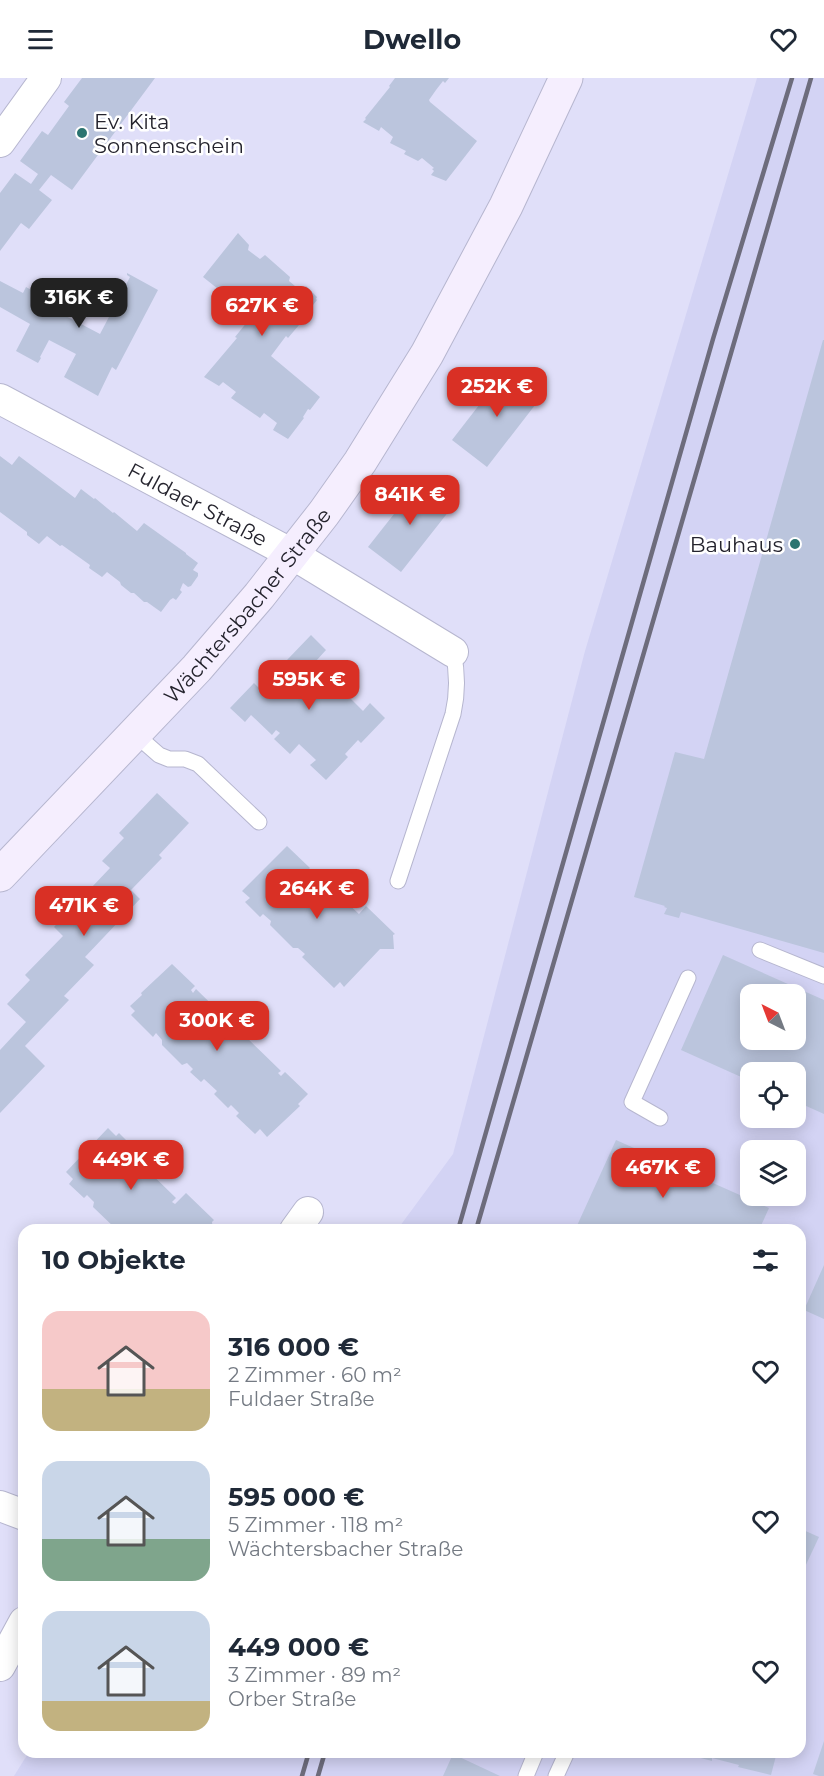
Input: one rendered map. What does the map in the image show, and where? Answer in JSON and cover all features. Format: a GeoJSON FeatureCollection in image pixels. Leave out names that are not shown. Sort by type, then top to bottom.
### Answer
{"type":"FeatureCollection","features":[{"type":"Feature","properties":{"kind":"street"},"geometry":{"type":"LineString","coordinates":[[6,123],[46,78]]}},
{"type":"Feature","properties":{"kind":"street","name":"Wächtersbacher Straße"},"geometry":{"type":"LineString","coordinates":[[0,875],[197,668],[292,555],[360,462],[427,354],[506,206],[566,78]]}},
{"type":"Feature","properties":{"kind":"street","name":"Fuldaer Straße"},"geometry":{"type":"LineString","coordinates":[[0,399],[292,555],[453,652]]}},
{"type":"Feature","properties":{"kind":"street"},"geometry":{"type":"LineString","coordinates":[[0,1506],[18,1513]]}},
{"type":"Feature","properties":{"kind":"street"},"geometry":{"type":"LineString","coordinates":[[0,1666],[18,1633]]}},
{"type":"Feature","properties":{"kind":"lane"},"geometry":{"type":"LineString","coordinates":[[398,881],[453,714],[458,681],[453,652]]}},
{"type":"Feature","properties":{"kind":"lane"},"geometry":{"type":"LineString","coordinates":[[135,734],[159,755],[169,759],[185,759],[198,764],[259,822]]}},
{"type":"Feature","properties":{"kind":"lane"},"geometry":{"type":"LineString","coordinates":[[760,950],[824,976]]}},
{"type":"Feature","properties":{"kind":"lane"},"geometry":{"type":"LineString","coordinates":[[660,1118],[632,1102],[688,978]]}},
{"type":"Feature","properties":{"kind":"lane"},"geometry":{"type":"LineString","coordinates":[[526,1776],[534,1758]]}},
{"type":"Feature","properties":{"kind":"lane"},"geometry":{"type":"LineString","coordinates":[[556,1776],[564,1758]]}},
{"type":"Feature","properties":{"kind":"shaded area"},"geometry":{"type":"Polygon","coordinates":[[[757,78],[824,78],[824,1776],[14,1776],[25,1758],[806,1758],[806,1224],[401,1224],[453,1154],[585,651],[757,78]]]}},
{"type":"Feature","properties":{"kind":"building","name":"Ev. Kita Sonnenschein"},"geometry":{"type":"Polygon","coordinates":[[[82,78],[155,78],[72,190],[51,175],[39,190],[52,200],[29,229],[21,223],[0,251],[0,193],[15,173],[31,184],[38,174],[20,161],[42,131],[48,135],[69,106],[64,102],[82,78]]]}},
{"type":"Feature","properties":{"kind":"building"},"geometry":{"type":"Polygon","coordinates":[[[395,78],[449,78],[445,83],[443,81],[429,100],[477,141],[446,181],[431,175],[434,168],[422,158],[418,161],[404,154],[406,151],[390,143],[393,137],[381,127],[379,131],[363,122],[395,78]]]}},
{"type":"Feature","properties":{"kind":"building"},"geometry":{"type":"Polygon","coordinates":[[[238,233],[249,245],[248,250],[260,259],[265,255],[290,277],[289,281],[301,291],[306,286],[317,297],[299,325],[288,338],[286,336],[271,356],[320,397],[310,410],[308,409],[288,439],[273,430],[277,423],[264,413],[260,418],[231,398],[236,392],[223,382],[219,386],[204,377],[237,338],[235,337],[252,316],[203,277],[238,233]]]}},
{"type":"Feature","properties":{"kind":"building"},"geometry":{"type":"Polygon","coordinates":[[[127,273],[158,290],[116,370],[112,367],[98,396],[64,377],[76,354],[49,340],[38,363],[16,351],[30,324],[0,307],[0,281],[23,293],[26,287],[44,297],[53,281],[76,293],[62,314],[100,334],[130,277],[127,273]]]}},
{"type":"Feature","properties":{"kind":"building","name":"Bauhaus"},"geometry":{"type":"Polygon","coordinates":[[[823,340],[824,953],[681,912],[679,918],[664,914],[667,908],[665,906],[634,897],[675,752],[704,759],[823,340]]]}},
{"type":"Feature","properties":{"kind":"building"},"geometry":{"type":"Polygon","coordinates":[[[507,369],[542,396],[487,467],[452,440],[507,369]]]}},
{"type":"Feature","properties":{"kind":"building"},"geometry":{"type":"Polygon","coordinates":[[[0,456],[12,465],[19,456],[75,498],[81,489],[137,531],[144,523],[198,563],[193,570],[198,573],[198,576],[191,586],[188,587],[183,583],[180,590],[182,592],[176,600],[173,598],[170,600],[161,612],[131,593],[107,572],[102,577],[89,568],[90,565],[47,536],[39,544],[0,512],[0,456]]]}},
{"type":"Feature","properties":{"kind":"building"},"geometry":{"type":"Polygon","coordinates":[[[420,481],[453,506],[401,572],[368,547],[420,481]]]}},
{"type":"Feature","properties":{"kind":"building"},"geometry":{"type":"Polygon","coordinates":[[[311,635],[326,650],[316,661],[327,671],[323,675],[332,684],[330,687],[339,695],[343,691],[363,711],[370,703],[385,718],[361,743],[358,740],[345,754],[348,757],[326,780],[310,765],[316,760],[299,744],[290,754],[274,739],[280,733],[276,730],[272,735],[251,715],[245,722],[230,708],[254,683],[261,690],[311,635]]]}},
{"type":"Feature","properties":{"kind":"building"},"geometry":{"type":"Polygon","coordinates":[[[157,793],[189,823],[159,855],[162,858],[131,890],[140,899],[85,957],[94,965],[64,996],[69,1000],[25,1046],[45,1066],[0,1113],[0,1050],[26,1022],[7,1004],[30,980],[25,975],[63,936],[54,927],[110,868],[102,861],[124,838],[119,833],[157,793]]]}},
{"type":"Feature","properties":{"kind":"building"},"geometry":{"type":"Polygon","coordinates":[[[287,846],[310,868],[301,877],[308,883],[313,878],[339,904],[343,899],[359,914],[366,906],[395,934],[393,935],[394,949],[380,949],[344,987],[340,982],[334,988],[302,957],[305,954],[298,948],[293,948],[270,925],[271,921],[263,914],[260,917],[245,902],[250,898],[242,891],[287,846]]]}},
{"type":"Feature","properties":{"kind":"building"},"geometry":{"type":"Polygon","coordinates":[[[723,955],[788,984],[740,984],[740,1050],[806,1050],[806,992],[824,1000],[824,1114],[806,1106],[806,1062],[740,1062],[740,1077],[681,1050],[723,955]]]}},
{"type":"Feature","properties":{"kind":"building"},"geometry":{"type":"Polygon","coordinates":[[[172,964],[195,986],[191,990],[193,993],[196,989],[239,1031],[236,1034],[239,1036],[242,1033],[281,1071],[278,1073],[281,1076],[285,1072],[308,1094],[298,1104],[300,1106],[267,1137],[260,1129],[255,1134],[236,1116],[239,1113],[231,1105],[228,1108],[214,1094],[217,1091],[204,1079],[201,1082],[190,1072],[193,1069],[187,1063],[182,1065],[162,1045],[162,1040],[156,1033],[153,1037],[131,1015],[135,1011],[130,1006],[172,964]]]}},
{"type":"Feature","properties":{"kind":"building"},"geometry":{"type":"Polygon","coordinates":[[[108,1128],[116,1136],[119,1133],[135,1149],[126,1158],[128,1160],[133,1156],[176,1198],[172,1202],[175,1204],[186,1193],[214,1220],[212,1224],[111,1224],[93,1207],[94,1202],[87,1195],[84,1198],[69,1184],[73,1179],[66,1172],[108,1128]]]}},
{"type":"Feature","properties":{"kind":"building"},"geometry":{"type":"Polygon","coordinates":[[[616,1140],[740,1195],[740,1206],[769,1208],[762,1224],[578,1224],[616,1140]]]}},
{"type":"Feature","properties":{"kind":"building"},"geometry":{"type":"Polygon","coordinates":[[[824,1265],[824,1319],[806,1311],[806,1306],[824,1265]]]}},
{"type":"Feature","properties":{"kind":"building"},"geometry":{"type":"Polygon","coordinates":[[[806,1531],[819,1537],[806,1565],[806,1531]]]}},
{"type":"Feature","properties":{"kind":"building"},"geometry":{"type":"Polygon","coordinates":[[[824,1741],[824,1776],[819,1776],[813,1774],[824,1741]]]}},
{"type":"Feature","properties":{"kind":"building"},"geometry":{"type":"Polygon","coordinates":[[[451,1758],[462,1758],[500,1776],[443,1776],[451,1758]]]}},
{"type":"Feature","properties":{"kind":"building"},"geometry":{"type":"Polygon","coordinates":[[[712,1758],[775,1758],[771,1775],[738,1767],[739,1765],[712,1758]]]}},
{"type":"Feature","properties":{"kind":"railway"},"geometry":{"type":"LineString","coordinates":[[460,1224],[713,339],[792,78]]}},
{"type":"Feature","properties":{"kind":"railway"},"geometry":{"type":"LineString","coordinates":[[478,1224],[811,78]]}},
{"type":"Feature","properties":{"kind":"railway"},"geometry":{"type":"LineString","coordinates":[[302,1776],[307,1758]]}},
{"type":"Feature","properties":{"kind":"railway"},"geometry":{"type":"LineString","coordinates":[[318,1776],[323,1758]]}},
{"type":"Feature","properties":{"kind":"place","name":"Ev. Kita Sonnenschein"},"geometry":{"type":"Point","coordinates":[82,133]}},
{"type":"Feature","properties":{"kind":"place","name":"Bauhaus"},"geometry":{"type":"Point","coordinates":[795,544]}}]}
